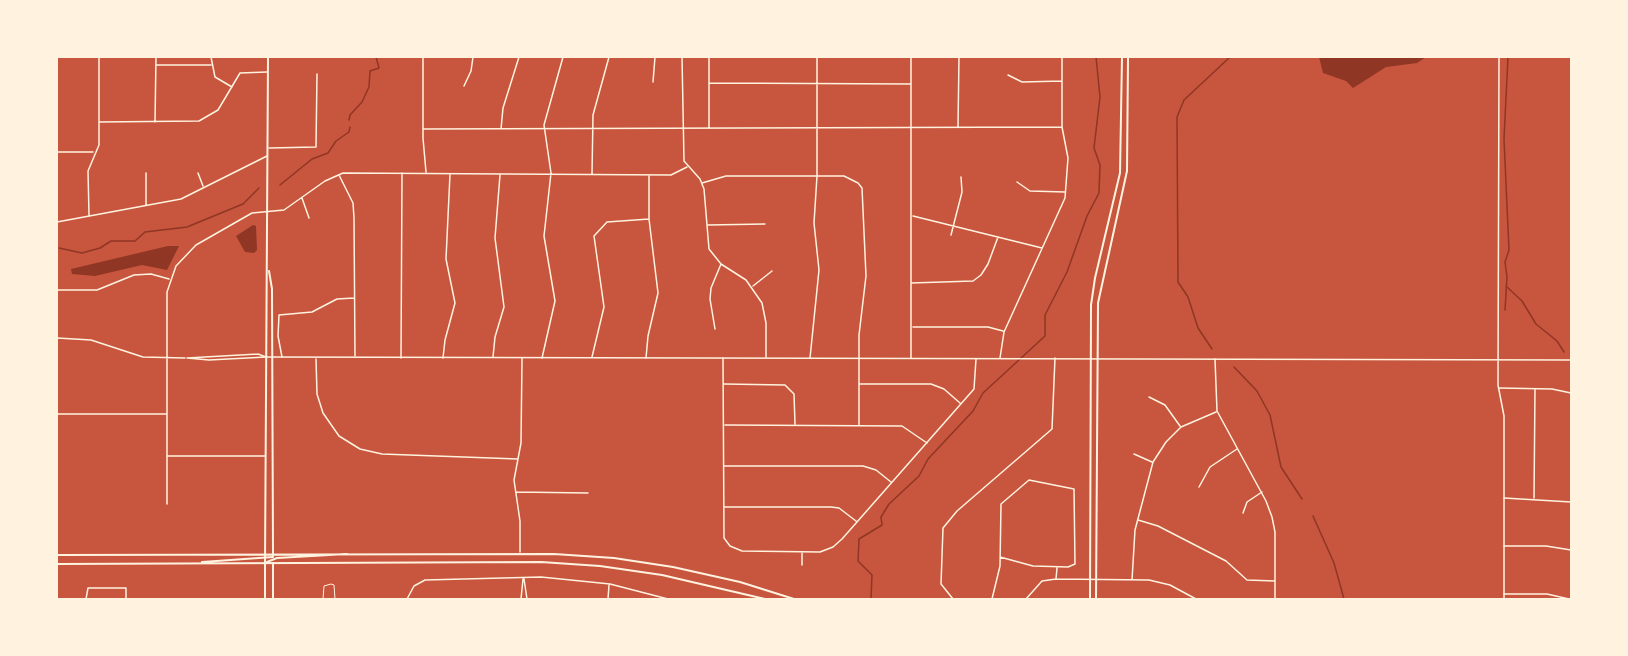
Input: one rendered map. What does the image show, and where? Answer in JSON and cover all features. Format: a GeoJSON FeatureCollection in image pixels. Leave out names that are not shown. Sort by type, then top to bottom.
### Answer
{"type":"FeatureCollection","features":[{"type":"Feature","properties":{"kind":"main road"},"geometry":{"type":"LineString","coordinates":[[265,599],[268,57]]}},
{"type":"Feature","properties":{"kind":"main road"},"geometry":{"type":"LineString","coordinates":[[1090,599],[1090,358],[1093,288],[1121,164],[1122,57]]}},
{"type":"Feature","properties":{"kind":"main road"},"geometry":{"type":"LineString","coordinates":[[1096,599],[1099,289],[1128,164],[1128,57]]}},
{"type":"Feature","properties":{"kind":"main road"},"geometry":{"type":"LineString","coordinates":[[268,265],[272,289],[273,599]]}},
{"type":"Feature","properties":{"kind":"main road"},"geometry":{"type":"LineString","coordinates":[[57,564],[265,563],[273,558],[352,553],[520,552],[596,556],[652,564],[729,579],[794,599]]}},
{"type":"Feature","properties":{"kind":"main road"},"geometry":{"type":"LineString","coordinates":[[57,555],[265,554],[273,558]]}},
{"type":"Feature","properties":{"kind":"main road"},"geometry":{"type":"LineString","coordinates":[[193,564],[213,560],[273,558],[581,564],[662,575],[765,599]]}},
{"type":"Feature","properties":{"kind":"street"},"geometry":{"type":"LineString","coordinates":[[89,216],[88,171],[94,152],[99,145],[99,57]]}},
{"type":"Feature","properties":{"kind":"street"},"geometry":{"type":"LineString","coordinates":[[155,122],[156,57]]}},
{"type":"Feature","properties":{"kind":"street"},"geometry":{"type":"LineString","coordinates":[[211,57],[215,77],[232,87]]}},
{"type":"Feature","properties":{"kind":"street"},"geometry":{"type":"LineString","coordinates":[[423,57],[423,129],[426,172]]}},
{"type":"Feature","properties":{"kind":"street"},"geometry":{"type":"LineString","coordinates":[[464,86],[471,71],[473,57]]}},
{"type":"Feature","properties":{"kind":"street"},"geometry":{"type":"LineString","coordinates":[[501,129],[503,108],[519,57]]}},
{"type":"Feature","properties":{"kind":"street"},"geometry":{"type":"LineString","coordinates":[[542,358],[555,301],[544,236],[551,175],[543,129],[563,57]]}},
{"type":"Feature","properties":{"kind":"street"},"geometry":{"type":"LineString","coordinates":[[592,175],[591,128],[609,57]]}},
{"type":"Feature","properties":{"kind":"street"},"geometry":{"type":"LineString","coordinates":[[653,82],[655,57]]}},
{"type":"Feature","properties":{"kind":"street"},"geometry":{"type":"LineString","coordinates":[[682,57],[682,155],[687,167],[702,183],[706,196],[709,249],[721,264],[752,286],[765,313],[766,358]]}},
{"type":"Feature","properties":{"kind":"street"},"geometry":{"type":"LineString","coordinates":[[709,57],[709,128]]}},
{"type":"Feature","properties":{"kind":"street"},"geometry":{"type":"LineString","coordinates":[[810,358],[819,270],[814,223],[817,176],[817,57]]}},
{"type":"Feature","properties":{"kind":"street"},"geometry":{"type":"LineString","coordinates":[[911,358],[912,57]]}},
{"type":"Feature","properties":{"kind":"street"},"geometry":{"type":"LineString","coordinates":[[958,128],[959,57]]}},
{"type":"Feature","properties":{"kind":"street"},"geometry":{"type":"LineString","coordinates":[[1000,358],[1004,332],[1062,207],[1066,192],[1068,158],[1062,127],[1062,57]]}},
{"type":"Feature","properties":{"kind":"street"},"geometry":{"type":"LineString","coordinates":[[1499,57],[1498,360],[1499,388],[1504,404],[1504,599]]}},
{"type":"Feature","properties":{"kind":"street"},"geometry":{"type":"LineString","coordinates":[[156,65],[211,65]]}},
{"type":"Feature","properties":{"kind":"street"},"geometry":{"type":"LineString","coordinates":[[99,122],[190,122],[207,118],[219,110],[240,73],[268,72]]}},
{"type":"Feature","properties":{"kind":"street"},"geometry":{"type":"LineString","coordinates":[[268,147],[317,146],[317,74]]}},
{"type":"Feature","properties":{"kind":"street"},"geometry":{"type":"LineString","coordinates":[[1008,75],[1022,82],[1062,81]]}},
{"type":"Feature","properties":{"kind":"street"},"geometry":{"type":"LineString","coordinates":[[709,83],[911,84]]}},
{"type":"Feature","properties":{"kind":"street"},"geometry":{"type":"LineString","coordinates":[[423,129],[1062,127]]}},
{"type":"Feature","properties":{"kind":"street"},"geometry":{"type":"LineString","coordinates":[[57,152],[94,152]]}},
{"type":"Feature","properties":{"kind":"street"},"geometry":{"type":"LineString","coordinates":[[57,222],[181,199],[268,156]]}},
{"type":"Feature","properties":{"kind":"street"},"geometry":{"type":"LineString","coordinates":[[167,504],[167,358],[170,279],[184,254],[196,245],[247,215],[284,210],[339,175],[426,172],[500,175],[671,175],[687,167]]}},
{"type":"Feature","properties":{"kind":"street"},"geometry":{"type":"LineString","coordinates":[[198,172],[204,187]]}},
{"type":"Feature","properties":{"kind":"street"},"geometry":{"type":"LineString","coordinates":[[401,358],[402,172]]}},
{"type":"Feature","properties":{"kind":"street"},"geometry":{"type":"LineString","coordinates":[[146,173],[146,206]]}},
{"type":"Feature","properties":{"kind":"street"},"geometry":{"type":"LineString","coordinates":[[443,358],[445,340],[455,303],[446,259],[450,173]]}},
{"type":"Feature","properties":{"kind":"street"},"geometry":{"type":"LineString","coordinates":[[339,175],[352,203],[355,358]]}},
{"type":"Feature","properties":{"kind":"street"},"geometry":{"type":"LineString","coordinates":[[493,358],[495,337],[504,308],[495,238],[500,175]]}},
{"type":"Feature","properties":{"kind":"street"},"geometry":{"type":"LineString","coordinates":[[646,358],[648,336],[658,293],[649,219],[649,175]]}},
{"type":"Feature","properties":{"kind":"street"},"geometry":{"type":"LineString","coordinates":[[702,183],[726,176],[817,176],[851,178],[858,183],[863,192],[866,276],[859,358],[859,425]]}},
{"type":"Feature","properties":{"kind":"street"},"geometry":{"type":"LineString","coordinates":[[951,235],[962,192],[961,177]]}},
{"type":"Feature","properties":{"kind":"street"},"geometry":{"type":"LineString","coordinates":[[1017,182],[1030,191],[1066,192]]}},
{"type":"Feature","properties":{"kind":"street"},"geometry":{"type":"LineString","coordinates":[[302,198],[309,218]]}},
{"type":"Feature","properties":{"kind":"street"},"geometry":{"type":"LineString","coordinates":[[912,216],[953,224],[1043,248]]}},
{"type":"Feature","properties":{"kind":"street"},"geometry":{"type":"LineString","coordinates":[[592,358],[604,307],[594,236],[598,229],[607,222],[649,219]]}},
{"type":"Feature","properties":{"kind":"street"},"geometry":{"type":"LineString","coordinates":[[707,225],[765,224]]}},
{"type":"Feature","properties":{"kind":"street"},"geometry":{"type":"LineString","coordinates":[[911,283],[973,281],[981,275],[988,264],[999,236]]}},
{"type":"Feature","properties":{"kind":"street"},"geometry":{"type":"LineString","coordinates":[[715,329],[710,300],[711,288],[721,264]]}},
{"type":"Feature","properties":{"kind":"street"},"geometry":{"type":"LineString","coordinates":[[752,286],[771,271]]}},
{"type":"Feature","properties":{"kind":"street"},"geometry":{"type":"LineString","coordinates":[[57,291],[97,290],[134,275],[151,274],[170,279]]}},
{"type":"Feature","properties":{"kind":"street"},"geometry":{"type":"LineString","coordinates":[[282,358],[278,336],[279,315],[312,312],[337,298],[355,298]]}},
{"type":"Feature","properties":{"kind":"street"},"geometry":{"type":"LineString","coordinates":[[911,327],[988,327],[1004,332]]}},
{"type":"Feature","properties":{"kind":"street"},"geometry":{"type":"LineString","coordinates":[[57,338],[91,340],[132,356],[211,360],[272,357],[1571,360]]}},
{"type":"Feature","properties":{"kind":"street"},"geometry":{"type":"LineString","coordinates":[[187,358],[258,354],[266,357]]}},
{"type":"Feature","properties":{"kind":"street"},"geometry":{"type":"LineString","coordinates":[[211,360],[221,355]]}},
{"type":"Feature","properties":{"kind":"street"},"geometry":{"type":"LineString","coordinates":[[316,358],[317,394],[322,410],[339,436],[360,449],[382,454],[518,459]]}},
{"type":"Feature","properties":{"kind":"street"},"geometry":{"type":"LineString","coordinates":[[520,552],[520,521],[515,492],[521,443],[522,358]]}},
{"type":"Feature","properties":{"kind":"street"},"geometry":{"type":"LineString","coordinates":[[723,358],[724,538],[730,546],[742,551],[802,552],[827,550],[842,539],[975,387],[976,358]]}},
{"type":"Feature","properties":{"kind":"street"},"geometry":{"type":"LineString","coordinates":[[953,599],[941,584],[943,528],[957,511],[1052,429],[1055,358]]}},
{"type":"Feature","properties":{"kind":"street"},"geometry":{"type":"LineString","coordinates":[[1215,358],[1217,411],[1262,492],[1274,526],[1275,599]]}},
{"type":"Feature","properties":{"kind":"street"},"geometry":{"type":"LineString","coordinates":[[723,384],[785,385],[794,394],[795,425]]}},
{"type":"Feature","properties":{"kind":"street"},"geometry":{"type":"LineString","coordinates":[[859,384],[931,384],[944,389],[961,403]]}},
{"type":"Feature","properties":{"kind":"street"},"geometry":{"type":"LineString","coordinates":[[1499,388],[1571,393]]}},
{"type":"Feature","properties":{"kind":"street"},"geometry":{"type":"LineString","coordinates":[[1534,498],[1535,389]]}},
{"type":"Feature","properties":{"kind":"street"},"geometry":{"type":"LineString","coordinates":[[1149,397],[1165,405],[1181,428]]}},
{"type":"Feature","properties":{"kind":"street"},"geometry":{"type":"LineString","coordinates":[[1132,580],[1137,519],[1153,462],[1166,442],[1181,428],[1217,411]]}},
{"type":"Feature","properties":{"kind":"street"},"geometry":{"type":"LineString","coordinates":[[57,414],[167,414]]}},
{"type":"Feature","properties":{"kind":"street"},"geometry":{"type":"LineString","coordinates":[[724,425],[902,426],[927,442]]}},
{"type":"Feature","properties":{"kind":"street"},"geometry":{"type":"LineString","coordinates":[[1199,487],[1210,467],[1238,449]]}},
{"type":"Feature","properties":{"kind":"street"},"geometry":{"type":"LineString","coordinates":[[1134,453],[1153,462]]}},
{"type":"Feature","properties":{"kind":"street"},"geometry":{"type":"LineString","coordinates":[[168,456],[265,456]]}},
{"type":"Feature","properties":{"kind":"street"},"geometry":{"type":"LineString","coordinates":[[723,465],[863,466],[876,470],[892,482]]}},
{"type":"Feature","properties":{"kind":"street"},"geometry":{"type":"LineString","coordinates":[[992,599],[1000,557],[1001,504],[1029,480],[1074,489],[1076,561],[1073,566],[1033,567],[1000,557]]}},
{"type":"Feature","properties":{"kind":"street"},"geometry":{"type":"LineString","coordinates":[[515,492],[588,493]]}},
{"type":"Feature","properties":{"kind":"street"},"geometry":{"type":"LineString","coordinates":[[1243,513],[1247,502],[1262,492]]}},
{"type":"Feature","properties":{"kind":"street"},"geometry":{"type":"LineString","coordinates":[[1504,498],[1571,502]]}},
{"type":"Feature","properties":{"kind":"street"},"geometry":{"type":"LineString","coordinates":[[723,507],[831,507],[844,512],[856,522]]}},
{"type":"Feature","properties":{"kind":"street"},"geometry":{"type":"LineString","coordinates":[[1137,519],[1158,526],[1226,561],[1247,580],[1275,581]]}},
{"type":"Feature","properties":{"kind":"street"},"geometry":{"type":"LineString","coordinates":[[1504,546],[1546,546],[1571,550]]}},
{"type":"Feature","properties":{"kind":"street"},"geometry":{"type":"LineString","coordinates":[[802,552],[802,566]]}},
{"type":"Feature","properties":{"kind":"street"},"geometry":{"type":"LineString","coordinates":[[1056,579],[1057,567]]}},
{"type":"Feature","properties":{"kind":"street"},"geometry":{"type":"LineString","coordinates":[[520,599],[523,578]]}},
{"type":"Feature","properties":{"kind":"street"},"geometry":{"type":"LineString","coordinates":[[523,578],[527,599]]}},
{"type":"Feature","properties":{"kind":"street"},"geometry":{"type":"LineString","coordinates":[[407,599],[414,586],[425,580],[523,578],[554,578],[610,584],[669,599]]}},
{"type":"Feature","properties":{"kind":"street"},"geometry":{"type":"LineString","coordinates":[[1026,599],[1042,581],[1056,579],[1160,582],[1196,599]]}},
{"type":"Feature","properties":{"kind":"street"},"geometry":{"type":"LineString","coordinates":[[608,599],[610,584]]}},
{"type":"Feature","properties":{"kind":"street"},"geometry":{"type":"LineString","coordinates":[[86,599],[88,588],[126,588],[126,599]]}},
{"type":"Feature","properties":{"kind":"street"},"geometry":{"type":"LineString","coordinates":[[1504,594],[1547,594],[1569,599]]}},
{"type":"Feature","properties":{"kind":"lane"},"geometry":{"type":"LineString","coordinates":[[323,599],[324,586],[331,584],[334,585],[334,599]]}},
{"type":"Feature","properties":{"kind":"shaded area"},"geometry":{"type":"Polygon","coordinates":[[[1319,57],[1426,57],[1417,63],[1386,67],[1353,88],[1346,81],[1323,73],[1319,57]]]}},
{"type":"Feature","properties":{"kind":"shaded area"},"geometry":{"type":"Polygon","coordinates":[[[253,225],[256,226],[257,250],[254,253],[245,252],[236,236],[253,225]]]}},
{"type":"Feature","properties":{"kind":"shaded area"},"geometry":{"type":"Polygon","coordinates":[[[168,246],[179,246],[167,270],[142,265],[95,276],[72,274],[71,269],[168,246]]]}},
{"type":"Feature","properties":{"kind":"waterway"},"geometry":{"type":"LineString","coordinates":[[349,120],[369,87],[370,71],[379,68],[376,57]]}},
{"type":"Feature","properties":{"kind":"waterway"},"geometry":{"type":"LineString","coordinates":[[871,599],[872,575],[858,561],[859,539],[882,525],[881,517],[889,504],[919,476],[928,459],[973,411],[983,393],[1045,336],[1045,315],[1067,272],[1087,216],[1099,193],[1100,165],[1094,148],[1100,97],[1096,57]]}},
{"type":"Feature","properties":{"kind":"waterway"},"geometry":{"type":"LineString","coordinates":[[1212,349],[1198,328],[1188,297],[1178,282],[1177,117],[1184,100],[1230,57]]}},
{"type":"Feature","properties":{"kind":"waterway"},"geometry":{"type":"LineString","coordinates":[[1505,310],[1507,277],[1505,262],[1509,250],[1504,139],[1508,57]]}},
{"type":"Feature","properties":{"kind":"waterway"},"geometry":{"type":"LineString","coordinates":[[280,185],[312,159],[328,153],[336,141],[349,132],[350,127]]}},
{"type":"Feature","properties":{"kind":"waterway"},"geometry":{"type":"LineString","coordinates":[[59,248],[82,253],[100,248],[111,241],[135,241],[145,232],[187,227],[243,204],[259,188]]}},
{"type":"Feature","properties":{"kind":"waterway"},"geometry":{"type":"LineString","coordinates":[[1506,286],[1522,301],[1536,324],[1557,341],[1564,352]]}},
{"type":"Feature","properties":{"kind":"waterway"},"geometry":{"type":"LineString","coordinates":[[1234,367],[1257,391],[1270,415],[1281,467],[1302,499]]}},
{"type":"Feature","properties":{"kind":"waterway"},"geometry":{"type":"LineString","coordinates":[[1313,516],[1334,563],[1344,599]]}}]}
